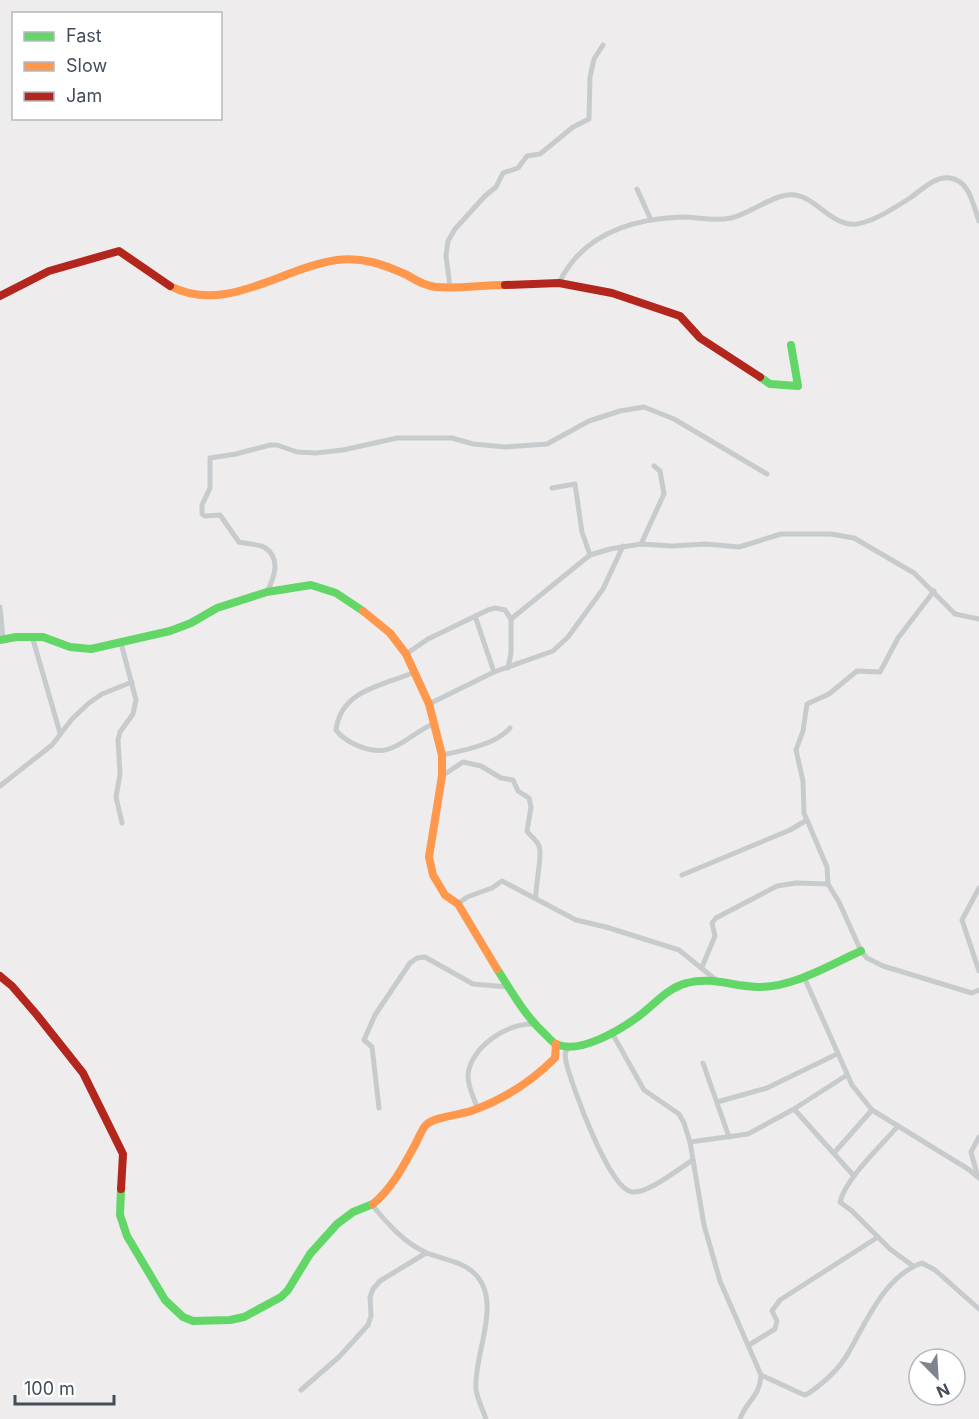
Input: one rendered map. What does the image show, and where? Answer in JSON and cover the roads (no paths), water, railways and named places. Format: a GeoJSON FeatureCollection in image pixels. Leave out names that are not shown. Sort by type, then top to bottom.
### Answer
{"type":"FeatureCollection","features":[{"type":"Feature","properties":{"kind":"street"},"geometry":{"type":"LineString","coordinates":[[450,287],[446,249],[455,229],[496,187],[503,173],[518,168],[525,158],[540,154],[573,127],[589,119],[590,77],[594,59],[603,45]]}},
{"type":"Feature","properties":{"kind":"street"},"geometry":{"type":"LineString","coordinates":[[560,283],[571,264],[598,238],[624,226],[651,220],[685,217],[708,220],[729,218],[786,196],[795,195],[836,219],[851,224],[882,214],[931,183],[944,178],[956,180],[965,186],[979,221]]}},
{"type":"Feature","properties":{"kind":"street"},"geometry":{"type":"LineString","coordinates":[[636,189],[651,220]]}},
{"type":"Feature","properties":{"kind":"street"},"geometry":{"type":"LineString","coordinates":[[0,296],[50,271],[119,251],[177,290],[222,295],[336,260],[358,258],[388,265],[419,283],[435,288],[560,283],[612,293],[680,316],[700,338],[772,385],[796,387],[798,385],[791,345]]}},
{"type":"Feature","properties":{"kind":"street"},"geometry":{"type":"LineString","coordinates":[[267,592],[275,578],[276,569],[270,553],[263,547],[239,542],[220,515],[205,516],[201,512],[210,488],[210,458],[270,445],[305,454],[343,450],[397,438],[452,438],[472,444],[506,447],[547,444],[589,421],[620,411],[644,407],[674,419],[767,474]]}},
{"type":"Feature","properties":{"kind":"street"},"geometry":{"type":"LineString","coordinates":[[641,544],[664,494],[660,471],[654,465]]}},
{"type":"Feature","properties":{"kind":"street"},"geometry":{"type":"LineString","coordinates":[[552,488],[575,484],[582,532],[590,555]]}},
{"type":"Feature","properties":{"kind":"street"},"geometry":{"type":"LineString","coordinates":[[511,619],[590,555],[623,546],[641,544],[672,546],[706,544],[739,547],[781,534],[840,536],[859,541],[920,578],[955,614],[979,619]]}},
{"type":"Feature","properties":{"kind":"street"},"geometry":{"type":"LineString","coordinates":[[429,704],[494,672],[548,653],[568,637],[603,589],[623,546]]}},
{"type":"Feature","properties":{"kind":"street"},"geometry":{"type":"LineString","coordinates":[[0,607],[1,639],[43,637],[78,649],[121,643],[170,631],[191,623],[217,608],[267,592],[310,585],[324,588],[359,608],[390,633],[406,654],[429,704],[435,723],[442,755],[442,776],[429,864],[441,890],[458,904],[508,987],[534,1024],[556,1044],[567,1046],[590,1044],[639,1016],[664,994],[695,980],[716,980],[741,986],[778,985],[861,951]]}},
{"type":"Feature","properties":{"kind":"street"},"geometry":{"type":"LineString","coordinates":[[934,591],[898,638],[880,672],[857,671],[829,694],[806,706],[803,731],[796,752],[803,781],[803,807],[807,820],[827,867],[828,884],[839,902],[861,951],[867,958],[883,966],[970,993],[979,990]]}},
{"type":"Feature","properties":{"kind":"street"},"geometry":{"type":"LineString","coordinates":[[406,654],[428,639],[475,616],[500,608],[505,610],[511,619],[512,653],[508,668]]}},
{"type":"Feature","properties":{"kind":"street"},"geometry":{"type":"LineString","coordinates":[[475,616],[494,672]]}},
{"type":"Feature","properties":{"kind":"street"},"geometry":{"type":"LineString","coordinates":[[32,636],[60,733]]}},
{"type":"Feature","properties":{"kind":"street"},"geometry":{"type":"LineString","coordinates":[[121,643],[135,700],[133,714],[120,732],[118,740],[120,774],[116,797],[122,824]]}},
{"type":"Feature","properties":{"kind":"street"},"geometry":{"type":"LineString","coordinates":[[415,672],[353,697],[339,718],[336,730],[340,736],[362,748],[381,751],[399,745],[435,723]]}},
{"type":"Feature","properties":{"kind":"street"},"geometry":{"type":"LineString","coordinates":[[0,786],[52,745],[60,733],[89,703],[102,694],[132,682]]}},
{"type":"Feature","properties":{"kind":"street"},"geometry":{"type":"LineString","coordinates":[[442,755],[485,743],[502,736],[510,728]]}},
{"type":"Feature","properties":{"kind":"street"},"geometry":{"type":"LineString","coordinates":[[442,776],[463,762],[472,763],[501,778],[513,780],[518,791],[528,798],[531,807],[527,831],[537,842],[541,852],[536,898]]}},
{"type":"Feature","properties":{"kind":"street"},"geometry":{"type":"LineString","coordinates":[[682,875],[790,830],[807,820]]}},
{"type":"Feature","properties":{"kind":"street"},"geometry":{"type":"LineString","coordinates":[[458,904],[467,897],[492,888],[502,881],[576,921],[606,927],[686,954],[716,980]]}},
{"type":"Feature","properties":{"kind":"street"},"geometry":{"type":"LineString","coordinates":[[702,967],[714,939],[712,923],[716,918],[777,886],[796,883],[828,884]]}},
{"type":"Feature","properties":{"kind":"street"},"geometry":{"type":"LineString","coordinates":[[979,888],[962,920],[979,971]]}},
{"type":"Feature","properties":{"kind":"street"},"geometry":{"type":"LineString","coordinates":[[379,1108],[372,1047],[364,1040],[375,1015],[410,963],[417,958],[425,957],[473,984],[508,987]]}},
{"type":"Feature","properties":{"kind":"street"},"geometry":{"type":"LineString","coordinates":[[0,976],[12,986],[37,1015],[83,1073],[123,1154],[124,1172],[120,1203],[123,1226],[130,1242],[165,1299],[183,1317],[193,1322],[230,1320],[265,1307],[288,1290],[310,1254],[337,1224],[353,1212],[380,1200],[391,1187],[426,1125],[434,1120],[478,1109],[538,1074],[555,1058],[556,1044]]}},
{"type":"Feature","properties":{"kind":"street"},"geometry":{"type":"LineString","coordinates":[[804,976],[855,1092],[872,1110],[959,1162],[978,1177]]}},
{"type":"Feature","properties":{"kind":"street"},"geometry":{"type":"LineString","coordinates":[[478,1109],[468,1076],[475,1056],[484,1046],[502,1034],[520,1025],[534,1024]]}},
{"type":"Feature","properties":{"kind":"street"},"geometry":{"type":"LineString","coordinates":[[612,1033],[644,1090],[679,1114],[684,1123],[690,1142],[704,1225],[720,1281],[761,1376],[758,1392],[745,1407],[740,1419]]}},
{"type":"Feature","properties":{"kind":"street"},"geometry":{"type":"LineString","coordinates":[[567,1046],[565,1054],[567,1069],[591,1130],[607,1167],[624,1189],[630,1192],[646,1190],[693,1160]]}},
{"type":"Feature","properties":{"kind":"street"},"geometry":{"type":"LineString","coordinates":[[717,1102],[767,1088],[837,1054]]}},
{"type":"Feature","properties":{"kind":"street"},"geometry":{"type":"LineString","coordinates":[[703,1063],[729,1137]]}},
{"type":"Feature","properties":{"kind":"street"},"geometry":{"type":"LineString","coordinates":[[690,1142],[748,1134],[794,1109],[847,1075]]}},
{"type":"Feature","properties":{"kind":"street"},"geometry":{"type":"LineString","coordinates":[[794,1109],[854,1176]]}},
{"type":"Feature","properties":{"kind":"street"},"geometry":{"type":"LineString","coordinates":[[834,1153],[872,1110]]}},
{"type":"Feature","properties":{"kind":"street"},"geometry":{"type":"LineString","coordinates":[[898,1126],[854,1176],[843,1193],[840,1203],[914,1266]]}},
{"type":"Feature","properties":{"kind":"street"},"geometry":{"type":"LineString","coordinates":[[978,1177],[971,1152],[979,1137]]}},
{"type":"Feature","properties":{"kind":"street"},"geometry":{"type":"LineString","coordinates":[[372,1205],[399,1236],[426,1252],[458,1263],[473,1272],[484,1289],[486,1331],[476,1380],[476,1391],[486,1419]]}},
{"type":"Feature","properties":{"kind":"street"},"geometry":{"type":"LineString","coordinates":[[749,1346],[775,1329],[777,1321],[772,1311],[780,1300],[878,1237]]}},
{"type":"Feature","properties":{"kind":"street"},"geometry":{"type":"LineString","coordinates":[[301,1390],[339,1357],[368,1325],[371,1316],[370,1297],[380,1281],[426,1252]]}},
{"type":"Feature","properties":{"kind":"street"},"geometry":{"type":"LineString","coordinates":[[761,1376],[805,1395],[816,1389],[832,1375],[850,1351],[877,1300],[914,1266],[922,1263],[927,1264],[979,1309]]}}]}
